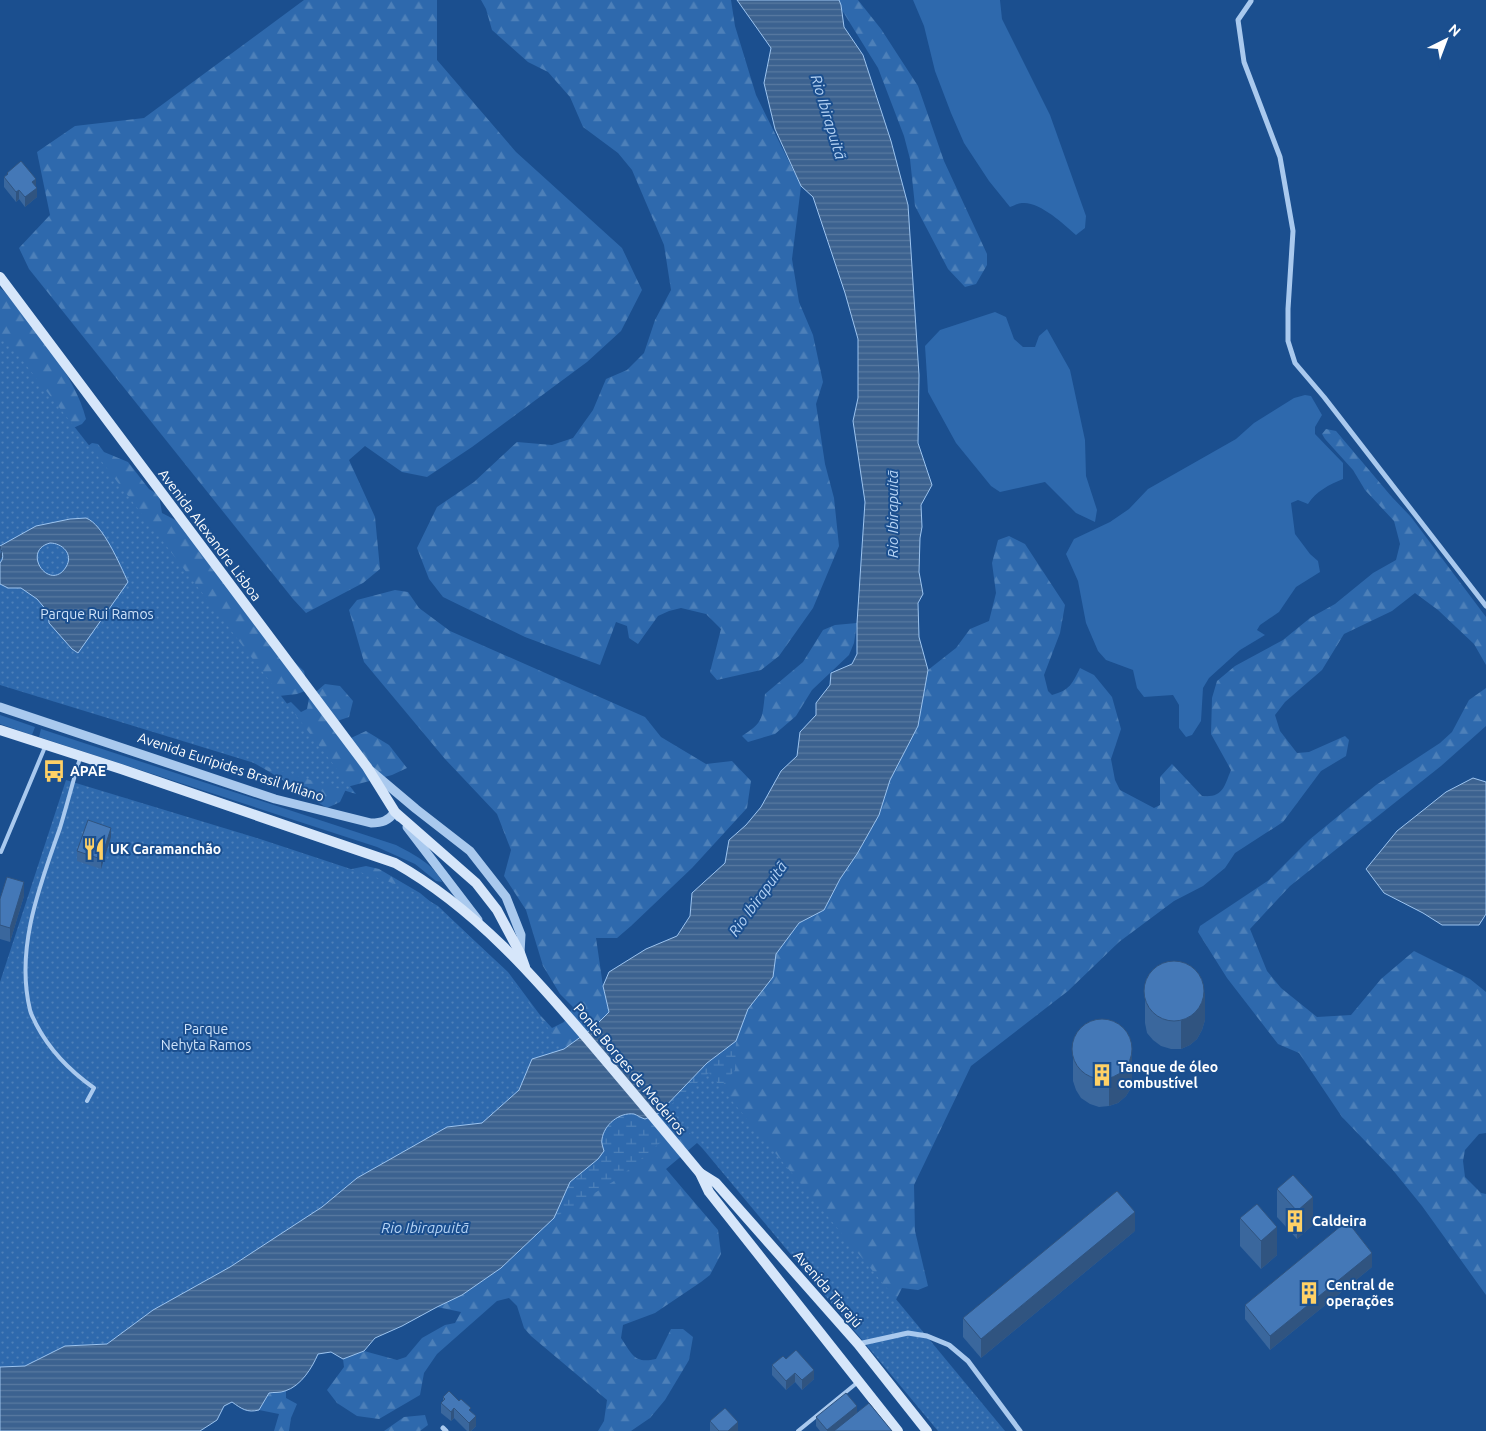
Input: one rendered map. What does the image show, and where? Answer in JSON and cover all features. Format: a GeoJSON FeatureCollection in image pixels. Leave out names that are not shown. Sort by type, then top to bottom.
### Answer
{"type":"FeatureCollection","features":[{"type":"Feature","properties":{"kind":"main road","name":"Avenida Alexandre Lisboa"},"geometry":{"type":"LineString","coordinates":[[0,277],[367,767],[395,812]]}},
{"type":"Feature","properties":{"kind":"main road"},"geometry":{"type":"LineString","coordinates":[[0,730],[395,863],[432,885],[484,928],[527,970]]}},
{"type":"Feature","properties":{"kind":"main road"},"geometry":{"type":"LineString","coordinates":[[395,812],[476,883],[497,910],[527,970]]}},
{"type":"Feature","properties":{"kind":"main road","name":"Ponte Borges de Medeiros"},"geometry":{"type":"LineString","coordinates":[[527,970],[689,1160]]}},
{"type":"Feature","properties":{"kind":"main road","name":"Avenida Tiarajú"},"geometry":{"type":"LineString","coordinates":[[689,1160],[700,1173],[709,1192],[898,1431]]}},
{"type":"Feature","properties":{"kind":"main road","name":"Avenida Tiarajú"},"geometry":{"type":"LineString","coordinates":[[700,1173],[716,1183],[858,1344],[927,1431]]}},
{"type":"Feature","properties":{"kind":"street"},"geometry":{"type":"LineString","coordinates":[[1251,1],[1238,20],[1244,62],[1280,157],[1293,231],[1288,340],[1295,363],[1324,397],[1486,606]]}},
{"type":"Feature","properties":{"kind":"street","name":"Avenida Euripides Brasil Milano"},"geometry":{"type":"LineString","coordinates":[[0,707],[275,799],[371,823],[381,823],[390,818],[395,812]]}},
{"type":"Feature","properties":{"kind":"street"},"geometry":{"type":"LineString","coordinates":[[367,767],[416,809],[470,851],[506,897],[521,935],[520,953]]}},
{"type":"Feature","properties":{"kind":"street"},"geometry":{"type":"LineString","coordinates":[[395,812],[456,889],[484,928]]}},
{"type":"Feature","properties":{"kind":"street"},"geometry":{"type":"LineString","coordinates":[[858,1344],[908,1333],[927,1336],[949,1346],[968,1362],[1020,1431]]}},
{"type":"Feature","properties":{"kind":"lane"},"geometry":{"type":"LineString","coordinates":[[1,852],[46,745]]}},
{"type":"Feature","properties":{"kind":"lane"},"geometry":{"type":"LineString","coordinates":[[81,756],[41,881],[27,941],[26,981],[30,1011],[42,1036],[62,1062],[94,1088],[87,1100]]}},
{"type":"Feature","properties":{"kind":"lane"},"geometry":{"type":"LineString","coordinates":[[798,1431],[858,1381]]}},
{"type":"Feature","properties":{"kind":"green space"},"geometry":{"type":"Polygon","coordinates":[[[304,0],[437,0],[437,60],[516,152],[622,248],[642,290],[621,331],[587,362],[472,447],[427,477],[402,472],[365,446],[349,460],[375,517],[380,569],[363,583],[306,613],[29,269],[19,248],[50,215],[37,152],[75,126],[144,118],[304,0]]]}},
{"type":"Feature","properties":{"kind":"green space"},"geometry":{"type":"Polygon","coordinates":[[[481,0],[731,0],[735,26],[756,95],[801,186],[792,259],[799,302],[813,335],[823,382],[816,404],[825,464],[834,498],[839,546],[813,608],[779,656],[761,670],[717,680],[710,672],[721,629],[706,614],[681,608],[669,611],[658,616],[638,644],[629,638],[627,626],[616,622],[600,665],[525,637],[443,597],[429,579],[417,548],[437,507],[474,482],[517,442],[552,445],[573,438],[593,410],[606,379],[627,370],[644,353],[655,320],[671,290],[664,245],[632,170],[618,153],[583,127],[570,97],[548,72],[528,62],[492,30],[486,9],[481,0]]]}},
{"type":"Feature","properties":{"kind":"green space"},"geometry":{"type":"Polygon","coordinates":[[[838,0],[858,0],[881,29],[918,86],[944,161],[987,254],[987,265],[976,284],[965,287],[948,269],[915,206],[910,159],[904,136],[878,68],[840,7],[838,0]]]}},
{"type":"Feature","properties":{"kind":"green space"},"geometry":{"type":"Polygon","coordinates":[[[913,0],[1000,0],[1002,19],[1050,115],[1086,216],[1085,228],[1076,235],[1051,214],[1029,203],[1019,203],[1010,207],[989,181],[964,143],[951,113],[935,71],[924,26],[913,0]]]}},
{"type":"Feature","properties":{"kind":"green space"},"geometry":{"type":"Polygon","coordinates":[[[0,288],[40,336],[63,368],[81,402],[86,419],[82,424],[71,429],[0,341],[0,288]]]}},
{"type":"Feature","properties":{"kind":"green space"},"geometry":{"type":"Polygon","coordinates":[[[995,312],[1006,317],[1014,339],[1023,347],[1035,347],[1039,336],[1047,329],[1070,370],[1085,440],[1086,476],[1097,510],[1095,522],[1076,513],[1045,482],[1000,492],[991,486],[956,443],[928,392],[925,346],[940,330],[995,312]]]}},
{"type":"Feature","properties":{"kind":"green space","name":"Parque Rui Ramos"},"geometry":{"type":"Polygon","coordinates":[[[0,332],[106,467],[356,794],[0,685],[0,332]]]}},
{"type":"Feature","properties":{"kind":"green space"},"geometry":{"type":"Polygon","coordinates":[[[1305,395],[1311,396],[1322,415],[1315,427],[1315,434],[1343,463],[1343,479],[1319,492],[1308,504],[1298,500],[1291,503],[1295,534],[1310,554],[1318,561],[1320,572],[1296,587],[1279,612],[1260,625],[1257,630],[1265,635],[1240,650],[1209,678],[1203,688],[1201,721],[1192,735],[1186,737],[1179,728],[1179,705],[1173,695],[1144,697],[1137,688],[1133,670],[1106,660],[1098,651],[1086,623],[1078,581],[1066,554],[1074,539],[1110,522],[1129,509],[1148,489],[1236,439],[1254,423],[1294,398],[1305,395]]]}},
{"type":"Feature","properties":{"kind":"green space"},"geometry":{"type":"Polygon","coordinates":[[[1326,429],[1336,431],[1411,517],[1486,617],[1486,665],[1474,644],[1438,610],[1415,593],[1392,611],[1344,634],[1322,670],[1285,702],[1275,715],[1280,731],[1297,753],[1309,752],[1345,736],[1349,740],[1346,756],[1321,771],[1283,822],[1235,853],[1225,868],[1203,886],[1174,901],[1119,942],[1068,991],[971,1066],[914,1185],[915,1231],[928,1286],[918,1290],[902,1288],[884,1323],[752,1193],[697,1143],[666,1169],[718,1230],[721,1254],[710,1275],[701,1282],[655,1313],[623,1325],[621,1338],[634,1356],[643,1360],[656,1359],[671,1329],[683,1329],[693,1337],[689,1360],[665,1400],[650,1418],[631,1431],[598,1431],[604,1421],[607,1400],[531,1336],[524,1328],[517,1306],[509,1298],[497,1301],[437,1354],[424,1373],[420,1395],[379,1419],[357,1416],[337,1403],[327,1390],[344,1367],[343,1359],[364,1351],[397,1360],[406,1357],[422,1338],[445,1325],[455,1323],[461,1312],[437,1307],[462,1295],[501,1268],[554,1218],[570,1182],[736,1041],[748,1009],[773,977],[776,954],[799,923],[824,910],[840,879],[857,854],[879,815],[890,780],[918,726],[928,670],[956,648],[970,629],[989,621],[996,593],[992,563],[998,540],[1009,536],[1025,544],[1065,605],[1060,633],[1044,675],[1048,691],[1052,695],[1067,688],[1080,668],[1094,675],[1112,697],[1121,729],[1111,759],[1115,780],[1120,790],[1154,808],[1160,805],[1160,777],[1172,764],[1202,796],[1219,793],[1231,770],[1211,734],[1212,698],[1217,681],[1235,666],[1283,640],[1310,618],[1335,604],[1373,573],[1396,560],[1400,544],[1394,521],[1365,490],[1353,470],[1325,439],[1322,434],[1326,429]]]}},
{"type":"Feature","properties":{"kind":"green space"},"geometry":{"type":"Polygon","coordinates":[[[92,443],[98,444],[104,452],[128,462],[149,489],[159,495],[162,513],[185,525],[276,645],[304,671],[308,690],[297,694],[270,697],[88,446],[92,443]]]}},
{"type":"Feature","properties":{"kind":"green space","name":"Parque Nehyta Ramos"},"geometry":{"type":"Polygon","coordinates":[[[395,590],[408,592],[419,608],[450,631],[645,717],[661,737],[706,764],[732,761],[751,781],[747,808],[692,868],[631,926],[617,938],[596,938],[609,1012],[593,1028],[564,1049],[0,1367],[0,1134],[347,870],[366,866],[379,869],[420,893],[508,972],[552,1028],[564,1022],[573,1007],[560,994],[543,966],[526,910],[504,876],[511,850],[497,814],[445,759],[364,662],[349,610],[357,600],[395,590]]]}},
{"type":"Feature","properties":{"kind":"green space"},"geometry":{"type":"Polygon","coordinates":[[[857,623],[854,643],[849,655],[812,690],[796,716],[775,734],[748,742],[742,736],[761,719],[765,694],[803,662],[823,630],[835,625],[857,623]]]}},
{"type":"Feature","properties":{"kind":"green space"},"geometry":{"type":"Polygon","coordinates":[[[325,684],[340,686],[353,701],[349,717],[334,722],[351,738],[366,731],[389,745],[407,768],[392,775],[347,787],[340,802],[327,808],[238,754],[286,704],[291,702],[301,712],[307,709],[309,698],[325,684]]]}},
{"type":"Feature","properties":{"kind":"green space"},"geometry":{"type":"Polygon","coordinates":[[[1486,688],[1486,726],[1441,766],[1290,886],[1250,929],[1267,971],[1281,988],[1317,1017],[1351,1015],[1381,979],[1414,951],[1470,979],[1486,992],[1486,1133],[1479,1134],[1465,1150],[1463,1161],[1465,1177],[1481,1193],[1486,1194],[1486,1295],[1422,1206],[1392,1169],[1342,1117],[1299,1053],[1278,1044],[1227,978],[1198,932],[1200,926],[1269,880],[1309,840],[1376,785],[1440,743],[1452,732],[1469,700],[1486,688]]]}},
{"type":"Feature","properties":{"kind":"green space"},"geometry":{"type":"Polygon","coordinates":[[[0,715],[35,727],[32,735],[0,724],[0,715]]]}},
{"type":"Feature","properties":{"kind":"green space"},"geometry":{"type":"Polygon","coordinates":[[[41,729],[396,845],[428,865],[442,882],[436,881],[415,864],[377,847],[39,737],[41,729]]]}},
{"type":"Feature","properties":{"kind":"green space","name":"Parque Nehyta Ramos"},"geometry":{"type":"Polygon","coordinates":[[[66,780],[260,839],[387,881],[414,892],[438,906],[485,951],[512,981],[564,1049],[532,1059],[519,1090],[482,1123],[447,1127],[357,1178],[322,1207],[230,1267],[153,1310],[107,1344],[65,1346],[25,1366],[0,1367],[0,982],[66,780]]]}},
{"type":"Feature","properties":{"kind":"green space"},"geometry":{"type":"Polygon","coordinates":[[[736,1041],[735,1070],[699,1114],[656,1146],[619,1178],[554,1218],[570,1182],[598,1159],[604,1151],[602,1144],[603,1134],[613,1120],[628,1114],[634,1114],[645,1119],[659,1113],[707,1063],[736,1041]]]}},
{"type":"Feature","properties":{"kind":"green space"},"geometry":{"type":"Polygon","coordinates":[[[709,1073],[1005,1431],[938,1431],[668,1107],[709,1073]]]}},
{"type":"Feature","properties":{"kind":"green space"},"geometry":{"type":"Polygon","coordinates":[[[286,1391],[286,1398],[297,1404],[291,1418],[289,1431],[274,1431],[279,1414],[259,1410],[269,1393],[286,1391]]]}},
{"type":"Feature","properties":{"kind":"green space"},"geometry":{"type":"Polygon","coordinates":[[[425,1415],[428,1425],[420,1431],[384,1431],[404,1417],[425,1415]]]}},
{"type":"Feature","properties":{"kind":"water","name":"Rio Ibirapuitã"},"geometry":{"type":"Polygon","coordinates":[[[737,0],[839,0],[844,27],[863,55],[891,141],[908,205],[919,375],[918,443],[932,485],[921,505],[922,527],[919,572],[923,594],[918,603],[919,637],[928,670],[918,726],[890,780],[879,815],[857,854],[840,879],[824,910],[799,923],[776,954],[773,977],[748,1009],[736,1041],[707,1063],[659,1113],[645,1119],[634,1114],[628,1114],[613,1120],[603,1134],[602,1144],[604,1151],[598,1159],[570,1182],[554,1218],[501,1268],[462,1295],[375,1338],[364,1351],[343,1359],[331,1352],[318,1354],[313,1365],[301,1381],[291,1389],[269,1393],[259,1410],[245,1410],[232,1402],[224,1406],[217,1420],[200,1431],[0,1431],[0,1367],[25,1366],[65,1346],[107,1344],[153,1310],[230,1267],[322,1207],[357,1178],[447,1127],[482,1123],[519,1090],[532,1059],[564,1049],[593,1028],[609,1012],[603,986],[609,972],[646,949],[677,936],[690,916],[692,893],[725,863],[729,840],[746,825],[761,807],[781,771],[797,756],[800,732],[816,715],[816,703],[830,685],[831,673],[852,664],[857,654],[857,623],[865,502],[853,421],[858,398],[858,339],[845,293],[813,197],[801,186],[775,129],[764,83],[771,48],[737,0]]]}},
{"type":"Feature","properties":{"kind":"water"},"geometry":{"type":"Polygon","coordinates":[[[86,518],[99,528],[116,556],[128,582],[78,653],[72,649],[49,623],[48,612],[37,599],[21,588],[8,588],[0,584],[0,563],[3,557],[0,546],[36,526],[70,519],[86,518]],[[54,543],[41,547],[38,554],[41,568],[46,573],[53,575],[59,574],[66,567],[69,558],[66,550],[54,543]]]}},
{"type":"Feature","properties":{"kind":"water"},"geometry":{"type":"Polygon","coordinates":[[[1473,778],[1486,782],[1486,914],[1479,925],[1442,925],[1384,893],[1366,869],[1397,831],[1446,792],[1473,778]]]}},
{"type":"Feature","properties":{"kind":"building"},"geometry":{"type":"Polygon","coordinates":[[[21,161],[36,179],[32,182],[37,188],[25,197],[19,190],[16,192],[4,177],[21,161]]]}},
{"type":"Feature","properties":{"kind":"building","name":"UK Caramanchão"},"geometry":{"type":"Polygon","coordinates":[[[88,820],[111,828],[101,859],[77,851],[88,820]]]}},
{"type":"Feature","properties":{"kind":"building"},"geometry":{"type":"Polygon","coordinates":[[[7,877],[24,882],[10,928],[0,925],[0,899],[7,877]]]}},
{"type":"Feature","properties":{"kind":"building"},"geometry":{"type":"Polygon","coordinates":[[[1174,961],[1191,966],[1199,974],[1204,991],[1199,1008],[1191,1016],[1174,1021],[1157,1016],[1149,1008],[1144,991],[1149,974],[1157,966],[1174,961]]]}},
{"type":"Feature","properties":{"kind":"building"},"geometry":{"type":"Polygon","coordinates":[[[1102,1019],[1119,1024],[1127,1032],[1132,1049],[1127,1066],[1119,1074],[1102,1079],[1085,1074],[1077,1066],[1072,1049],[1077,1032],[1085,1024],[1102,1019]]]}},
{"type":"Feature","properties":{"kind":"building"},"geometry":{"type":"Polygon","coordinates":[[[1293,1175],[1313,1197],[1297,1211],[1277,1189],[1293,1175]]]}},
{"type":"Feature","properties":{"kind":"building"},"geometry":{"type":"Polygon","coordinates":[[[1117,1191],[1135,1212],[981,1339],[963,1318],[1117,1191]]]}},
{"type":"Feature","properties":{"kind":"building"},"geometry":{"type":"Polygon","coordinates":[[[1257,1204],[1277,1227],[1261,1241],[1240,1218],[1257,1204]]]}},
{"type":"Feature","properties":{"kind":"building","name":"Central de operações"},"geometry":{"type":"Polygon","coordinates":[[[1347,1221],[1372,1253],[1270,1336],[1245,1305],[1347,1221]]]}},
{"type":"Feature","properties":{"kind":"building"},"geometry":{"type":"Polygon","coordinates":[[[796,1350],[814,1370],[802,1380],[795,1373],[786,1381],[772,1365],[783,1356],[786,1359],[796,1350]]]}},
{"type":"Feature","properties":{"kind":"building"},"geometry":{"type":"Polygon","coordinates":[[[449,1391],[459,1401],[461,1399],[471,1408],[469,1410],[476,1416],[469,1423],[454,1408],[451,1412],[441,1403],[445,1399],[443,1397],[449,1391]]]}},
{"type":"Feature","properties":{"kind":"building"},"geometry":{"type":"Polygon","coordinates":[[[846,1393],[857,1406],[827,1430],[816,1417],[846,1393]]]}},
{"type":"Feature","properties":{"kind":"building"},"geometry":{"type":"Polygon","coordinates":[[[869,1403],[892,1431],[834,1431],[869,1403]]]}},
{"type":"Feature","properties":{"kind":"building"},"geometry":{"type":"Polygon","coordinates":[[[725,1408],[738,1422],[728,1431],[719,1431],[710,1421],[725,1408]]]}},
{"type":"Feature","properties":{"kind":"place","name":"APAE"},"geometry":{"type":"Point","coordinates":[54,771]}},
{"type":"Feature","properties":{"kind":"place","name":"UK Caramanchão"},"geometry":{"type":"Point","coordinates":[94,849]}},
{"type":"Feature","properties":{"kind":"place","name":"Tanque de óleo combustível"},"geometry":{"type":"Point","coordinates":[1102,1075]}},
{"type":"Feature","properties":{"kind":"place","name":"Caldeira"},"geometry":{"type":"Point","coordinates":[1295,1221]}},
{"type":"Feature","properties":{"kind":"place","name":"Central de operações"},"geometry":{"type":"Point","coordinates":[1309,1293]}}]}
